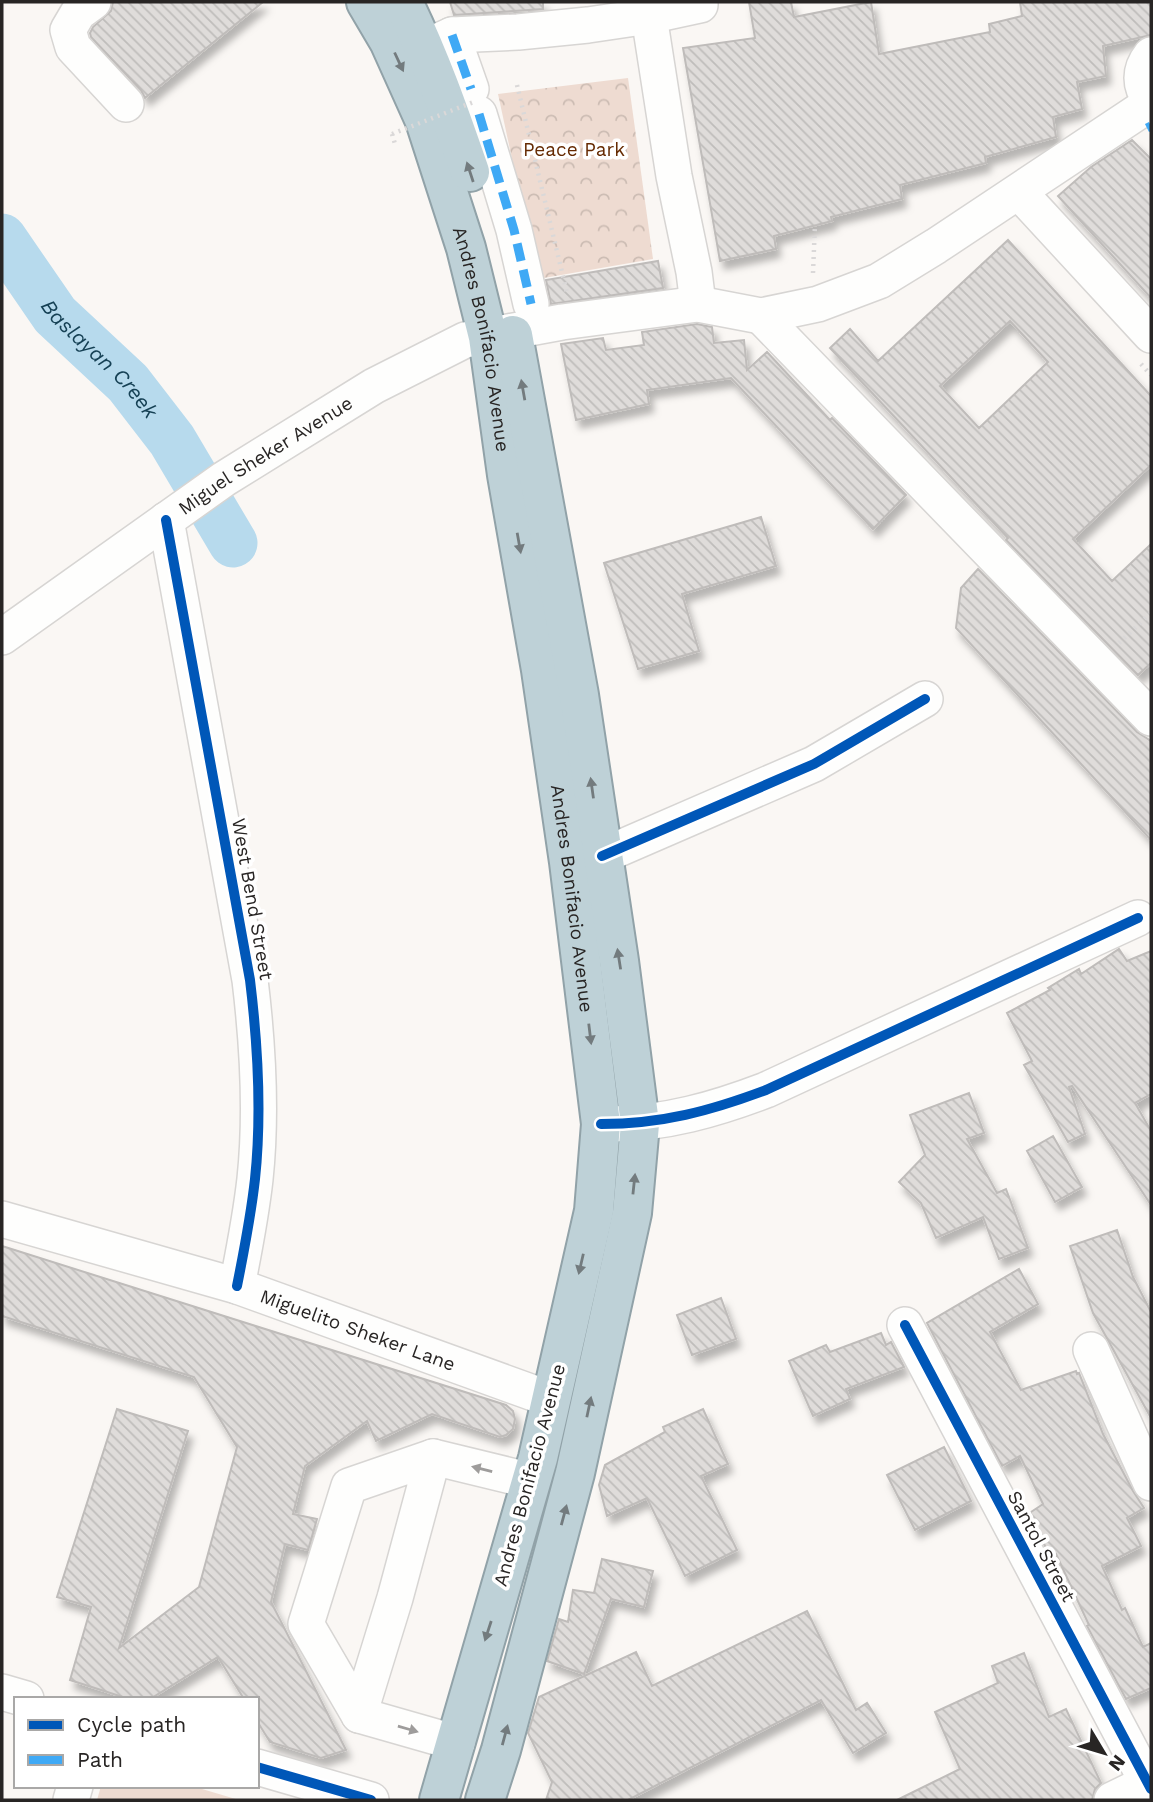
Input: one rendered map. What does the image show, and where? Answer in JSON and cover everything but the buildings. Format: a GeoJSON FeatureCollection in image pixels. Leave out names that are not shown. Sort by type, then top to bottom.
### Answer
{"type":"FeatureCollection","features":[{"type":"Feature","properties":{"kind":"highway","name":"Andres Bonifacio Avenue"},"geometry":{"type":"LineString","coordinates":[[366,2],[389,41],[425,121],[466,248],[510,324],[507,475],[541,670],[569,862],[601,1124],[594,1211],[532,1481],[439,1800]]}},
{"type":"Feature","properties":{"kind":"highway","name":"Andres Bonifacio Avenue"},"geometry":{"type":"LineString","coordinates":[[403,2],[439,41],[450,111],[495,256],[510,324],[579,695],[619,961],[640,1124],[632,1213],[575,1473],[485,1800]]}},
{"type":"Feature","properties":{"kind":"street"},"geometry":{"type":"LineString","coordinates":[[93,2],[78,13],[68,30],[73,47],[126,104]]}},
{"type":"Feature","properties":{"kind":"street"},"geometry":{"type":"LineString","coordinates":[[510,324],[514,230],[475,102],[439,41],[649,16],[699,5],[700,2]]}},
{"type":"Feature","properties":{"kind":"street"},"geometry":{"type":"LineString","coordinates":[[649,16],[674,176],[698,304]]}},
{"type":"Feature","properties":{"kind":"street"},"geometry":{"type":"LineString","coordinates":[[761,316],[818,304],[879,281],[1019,192],[1151,102],[1142,85],[1142,74],[1144,64],[1151,55]]}},
{"type":"Feature","properties":{"kind":"street"},"geometry":{"type":"LineString","coordinates":[[1019,192],[1151,335]]}},
{"type":"Feature","properties":{"kind":"street","name":"Miguel Sheker Avenue"},"geometry":{"type":"LineString","coordinates":[[2,637],[224,479],[374,386],[465,341],[510,324],[562,322],[698,304],[761,316]]}},
{"type":"Feature","properties":{"kind":"street"},"geometry":{"type":"LineString","coordinates":[[761,316],[1151,718]]}},
{"type":"Feature","properties":{"kind":"street","name":"West Bend Street"},"geometry":{"type":"LineString","coordinates":[[166,520],[250,980],[255,1023],[259,1096],[255,1178],[237,1286]]}},
{"type":"Feature","properties":{"kind":"street"},"geometry":{"type":"LineString","coordinates":[[602,856],[814,764],[925,699]]}},
{"type":"Feature","properties":{"kind":"street"},"geometry":{"type":"LineString","coordinates":[[601,1124],[640,1124],[717,1109],[766,1090],[1138,918]]}},
{"type":"Feature","properties":{"kind":"street","name":"Miguelito Sheker Lane"},"geometry":{"type":"LineString","coordinates":[[2,1219],[237,1286],[550,1399]]}},
{"type":"Feature","properties":{"kind":"street","name":"Santol Street"},"geometry":{"type":"LineString","coordinates":[[905,1325],[1150,1784]]}},
{"type":"Feature","properties":{"kind":"street"},"geometry":{"type":"LineString","coordinates":[[1091,1350],[1151,1483]]}},
{"type":"Feature","properties":{"kind":"street"},"geometry":{"type":"LineString","coordinates":[[457,1742],[359,1715],[306,1624],[349,1486],[433,1457],[532,1481]]}},
{"type":"Feature","properties":{"kind":"street"},"geometry":{"type":"LineString","coordinates":[[359,1715],[395,1598],[433,1457]]}},
{"type":"Feature","properties":{"kind":"street"},"geometry":{"type":"LineString","coordinates":[[2,1692],[19,1697]]}},
{"type":"Feature","properties":{"kind":"street"},"geometry":{"type":"LineString","coordinates":[[259,1768],[371,1800]]}},
{"type":"Feature","properties":{"kind":"street"},"geometry":{"type":"LineString","coordinates":[[1112,1800],[1150,1784]]}},
{"type":"Feature","properties":{"kind":"path"},"geometry":{"type":"LineString","coordinates":[[517,85],[568,298]]}},
{"type":"Feature","properties":{"kind":"path"},"geometry":{"type":"LineString","coordinates":[[395,144],[392,134],[475,102]]}},
{"type":"Feature","properties":{"kind":"path"},"geometry":{"type":"LineString","coordinates":[[813,281],[815,223]]}},
{"type":"Feature","properties":{"kind":"path"},"geometry":{"type":"LineString","coordinates":[[1118,644],[1151,613]]}},
{"type":"Feature","properties":{"kind":"green space","name":"Peace Park"},"geometry":{"type":"Polygon","coordinates":[[[628,78],[653,259],[538,279],[498,94],[628,78]]]}},
{"type":"Feature","properties":{"kind":"green space"},"geometry":{"type":"Polygon","coordinates":[[[100,1788],[199,1788],[239,1800],[97,1800],[100,1788]]]}},
{"type":"Feature","properties":{"kind":"waterway","name":"Baslayan Creek"},"geometry":{"type":"LineString","coordinates":[[2,238],[55,315],[128,383],[172,440],[233,543]]}},
{"type":"Feature","properties":{"kind":"marked path"},"geometry":{"type":"LineString","coordinates":[[452,35],[471,89]]}},
{"type":"Feature","properties":{"kind":"marked path"},"geometry":{"type":"LineString","coordinates":[[479,114],[514,230],[531,304]]}},
{"type":"Feature","properties":{"kind":"marked path"},"geometry":{"type":"LineString","coordinates":[[1147,128],[1151,126]]}},
{"type":"Feature","properties":{"kind":"cycle path"},"geometry":{"type":"LineString","coordinates":[[166,520],[250,980],[255,1030],[259,1104],[257,1154],[237,1286]]}},
{"type":"Feature","properties":{"kind":"cycle path"},"geometry":{"type":"LineString","coordinates":[[602,856],[814,764],[925,699]]}},
{"type":"Feature","properties":{"kind":"cycle path"},"geometry":{"type":"LineString","coordinates":[[601,1124],[645,1122],[685,1115],[766,1090],[1138,918]]}},
{"type":"Feature","properties":{"kind":"cycle path"},"geometry":{"type":"LineString","coordinates":[[905,1325],[1151,1789]]}},
{"type":"Feature","properties":{"kind":"cycle path"},"geometry":{"type":"LineString","coordinates":[[259,1768],[371,1800]]}}]}
